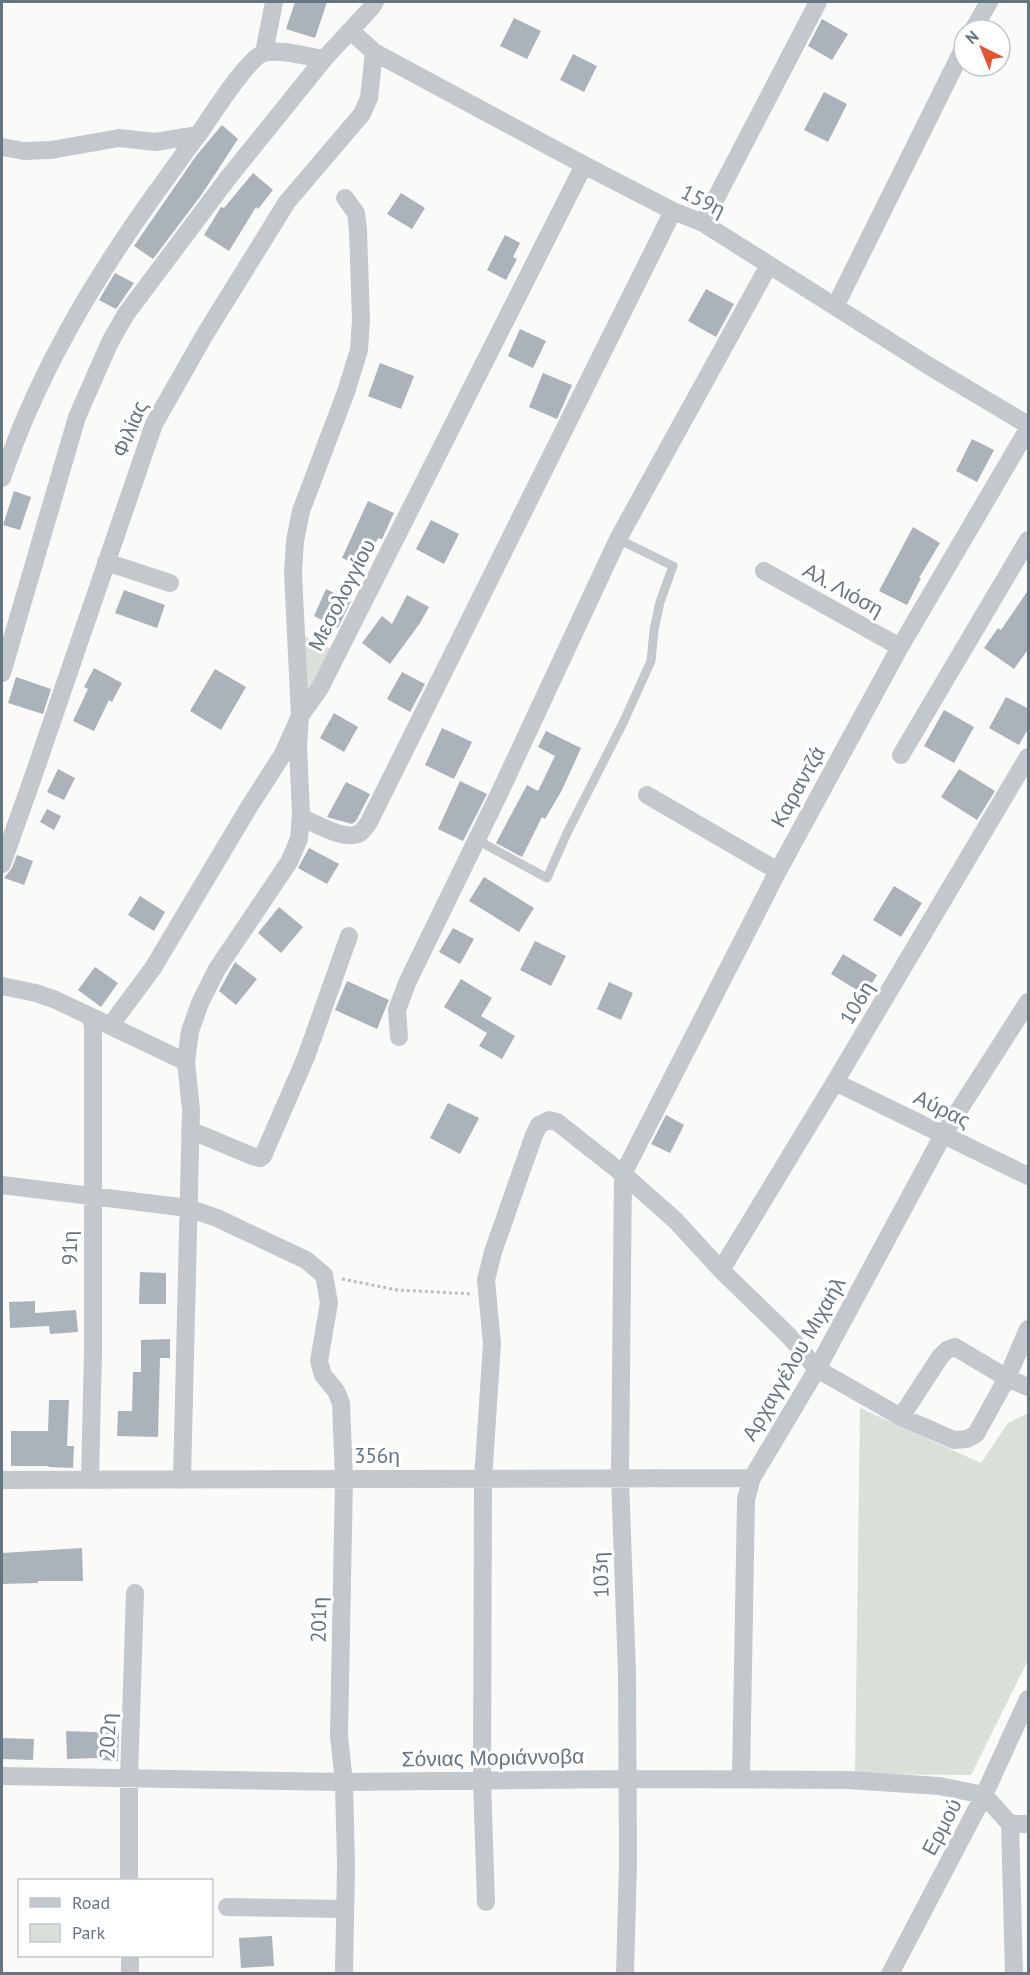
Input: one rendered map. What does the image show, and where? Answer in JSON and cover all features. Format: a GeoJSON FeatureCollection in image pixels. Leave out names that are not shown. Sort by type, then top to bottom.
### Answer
{"type":"FeatureCollection","features":[{"type":"Feature","properties":{"kind":"street"},"geometry":{"type":"LineString","coordinates":[[2,478],[28,406],[87,295],[122,241],[258,56],[273,9],[258,2]]}},
{"type":"Feature","properties":{"kind":"street"},"geometry":{"type":"LineString","coordinates":[[2,673],[77,417],[110,342],[126,314],[228,178],[324,59],[375,2]]}},
{"type":"Feature","properties":{"kind":"street"},"geometry":{"type":"LineString","coordinates":[[703,223],[818,2]]}},
{"type":"Feature","properties":{"kind":"street"},"geometry":{"type":"LineString","coordinates":[[980,18],[989,2]]}},
{"type":"Feature","properties":{"kind":"street","name":"159η"},"geometry":{"type":"LineString","coordinates":[[351,31],[374,52],[584,165],[673,211],[703,223],[836,305],[929,366],[1029,425]]}},
{"type":"Feature","properties":{"kind":"street"},"geometry":{"type":"LineString","coordinates":[[258,56],[272,51],[324,59]]}},
{"type":"Feature","properties":{"kind":"street","name":"Φιλίας"},"geometry":{"type":"LineString","coordinates":[[2,864],[154,424],[183,370],[287,202],[362,114],[369,98],[374,52]]}},
{"type":"Feature","properties":{"kind":"street"},"geometry":{"type":"LineString","coordinates":[[836,305],[952,71]]}},
{"type":"Feature","properties":{"kind":"street"},"geometry":{"type":"LineString","coordinates":[[2,147],[24,151],[51,150],[119,138],[155,142],[198,135]]}},
{"type":"Feature","properties":{"kind":"street","name":"Μεσολογγίου"},"geometry":{"type":"LineString","coordinates":[[110,1026],[153,968],[283,754],[300,716],[320,688],[584,165]]}},
{"type":"Feature","properties":{"kind":"street"},"geometry":{"type":"LineString","coordinates":[[182,1479],[190,1130],[190,1094],[186,1062],[190,1031],[200,1003],[217,969],[289,861],[299,839],[301,817],[298,746],[300,716],[293,573],[295,541],[301,511],[360,350],[358,230],[356,213],[345,198]]}},
{"type":"Feature","properties":{"kind":"street"},"geometry":{"type":"LineString","coordinates":[[301,817],[350,836],[360,833],[369,822],[673,211]]}},
{"type":"Feature","properties":{"kind":"street"},"geometry":{"type":"LineString","coordinates":[[399,1036],[397,1010],[407,983],[477,840],[618,539],[769,265]]}},
{"type":"Feature","properties":{"kind":"street","name":"Καραντζά"},"geometry":{"type":"LineString","coordinates":[[624,1174],[778,871],[900,647],[1029,429]]}},
{"type":"Feature","properties":{"kind":"street"},"geometry":{"type":"LineString","coordinates":[[901,755],[1029,540]]}},
{"type":"Feature","properties":{"kind":"street"},"geometry":{"type":"LineString","coordinates":[[106,562],[170,583]]}},
{"type":"Feature","properties":{"kind":"street","name":"Αλ. Λιόση"},"geometry":{"type":"LineString","coordinates":[[764,571],[900,647]]}},
{"type":"Feature","properties":{"kind":"street","name":"106η"},"geometry":{"type":"LineString","coordinates":[[721,1270],[836,1082],[1029,757]]}},
{"type":"Feature","properties":{"kind":"street"},"geometry":{"type":"LineString","coordinates":[[647,795],[778,871]]}},
{"type":"Feature","properties":{"kind":"street"},"geometry":{"type":"LineString","coordinates":[[190,1130],[252,1156],[260,1158],[263,1156],[306,1057],[349,936]]}},
{"type":"Feature","properties":{"kind":"street"},"geometry":{"type":"LineString","coordinates":[[2,989],[36,993],[186,1062]]}},
{"type":"Feature","properties":{"kind":"street","name":"Αρχαγγέλου Μιχαήλ"},"geometry":{"type":"LineString","coordinates":[[741,1779],[746,1499],[752,1478],[817,1369],[943,1135],[1029,1002]]}},
{"type":"Feature","properties":{"kind":"street","name":"91η"},"geometry":{"type":"LineString","coordinates":[[90,1480],[93,1352],[93,1027],[91,1017]]}},
{"type":"Feature","properties":{"kind":"street","name":"Αύρας"},"geometry":{"type":"LineString","coordinates":[[836,1082],[1029,1176]]}},
{"type":"Feature","properties":{"kind":"street"},"geometry":{"type":"LineString","coordinates":[[486,1902],[482,1782],[483,1479],[492,1344],[486,1280],[493,1252],[539,1125],[549,1120],[557,1122],[624,1174],[675,1220],[721,1270],[789,1336],[817,1369],[901,1417],[954,1440],[967,1439],[976,1434],[1007,1378],[1029,1329]]}},
{"type":"Feature","properties":{"kind":"street","name":"103η"},"geometry":{"type":"LineString","coordinates":[[624,1174],[620,1478],[627,1672],[625,1974]]}},
{"type":"Feature","properties":{"kind":"street"},"geometry":{"type":"LineString","coordinates":[[2,1185],[188,1208],[217,1218],[306,1260],[324,1275]]}},
{"type":"Feature","properties":{"kind":"street","name":"201η"},"geometry":{"type":"LineString","coordinates":[[324,1275],[329,1303],[319,1361],[323,1376],[336,1391],[341,1403],[344,1479],[339,1736],[344,1782],[344,1974]]}},
{"type":"Feature","properties":{"kind":"street"},"geometry":{"type":"LineString","coordinates":[[901,1417],[940,1357],[947,1350],[955,1347],[1007,1378],[1029,1388]]}},
{"type":"Feature","properties":{"kind":"street","name":"356η"},"geometry":{"type":"LineString","coordinates":[[2,1480],[752,1478]]}},
{"type":"Feature","properties":{"kind":"street","name":"202η"},"geometry":{"type":"LineString","coordinates":[[129,1879],[129,1778],[135,1593]]}},
{"type":"Feature","properties":{"kind":"street","name":"Ερμού"},"geometry":{"type":"LineString","coordinates":[[890,1974],[984,1795],[1029,1699]]}},
{"type":"Feature","properties":{"kind":"street","name":"Σόνιας Μοριάννοβα"},"geometry":{"type":"LineString","coordinates":[[2,1776],[344,1782],[628,1779],[849,1780],[939,1786],[984,1795]]}},
{"type":"Feature","properties":{"kind":"street"},"geometry":{"type":"LineString","coordinates":[[984,1795],[1019,1824],[1014,1974]]}},
{"type":"Feature","properties":{"kind":"street"},"geometry":{"type":"LineString","coordinates":[[227,1907],[345,1908]]}},
{"type":"Feature","properties":{"kind":"street"},"geometry":{"type":"LineString","coordinates":[[130,1957],[130,1974]]}},
{"type":"Feature","properties":{"kind":"lane"},"geometry":{"type":"LineString","coordinates":[[477,840],[547,878],[595,775],[623,723],[651,661],[660,602],[673,566],[618,539]]}},
{"type":"Feature","properties":{"kind":"path"},"geometry":{"type":"LineString","coordinates":[[324,1275],[398,1290],[486,1294]]}},
{"type":"Feature","properties":{"kind":"green space"},"geometry":{"type":"Polygon","coordinates":[[[304,636],[331,649],[307,694],[304,636]]]}},
{"type":"Feature","properties":{"kind":"green space"},"geometry":{"type":"Polygon","coordinates":[[[860,1408],[981,1463],[1008,1423],[1028,1413],[1028,1660],[971,1775],[855,1774],[860,1408]]]}},
{"type":"Feature","properties":{"kind":"building"},"geometry":{"type":"Polygon","coordinates":[[[295,2],[327,2],[315,38],[286,29],[295,2]]]}},
{"type":"Feature","properties":{"kind":"building"},"geometry":{"type":"Polygon","coordinates":[[[514,18],[541,31],[527,59],[500,46],[514,18]]]}},
{"type":"Feature","properties":{"kind":"building"},"geometry":{"type":"Polygon","coordinates":[[[822,19],[848,34],[832,60],[808,46],[822,19]]]}},
{"type":"Feature","properties":{"kind":"building"},"geometry":{"type":"Polygon","coordinates":[[[573,54],[597,66],[584,92],[560,80],[573,54]]]}},
{"type":"Feature","properties":{"kind":"building"},"geometry":{"type":"Polygon","coordinates":[[[824,92],[847,104],[828,142],[804,130],[824,92]]]}},
{"type":"Feature","properties":{"kind":"building"},"geometry":{"type":"Polygon","coordinates":[[[222,125],[238,139],[202,194],[153,259],[134,246],[196,156],[222,125]]]}},
{"type":"Feature","properties":{"kind":"building"},"geometry":{"type":"Polygon","coordinates":[[[253,173],[273,190],[258,209],[256,207],[229,251],[204,235],[221,207],[224,208],[253,173]]]}},
{"type":"Feature","properties":{"kind":"building"},"geometry":{"type":"Polygon","coordinates":[[[401,193],[425,208],[412,229],[387,214],[401,193]]]}},
{"type":"Feature","properties":{"kind":"building"},"geometry":{"type":"Polygon","coordinates":[[[505,235],[520,243],[513,257],[517,259],[506,280],[487,270],[505,235]]]}},
{"type":"Feature","properties":{"kind":"building"},"geometry":{"type":"Polygon","coordinates":[[[115,273],[134,283],[116,309],[99,300],[115,273]]]}},
{"type":"Feature","properties":{"kind":"building"},"geometry":{"type":"Polygon","coordinates":[[[706,289],[734,304],[716,337],[688,321],[706,289]]]}},
{"type":"Feature","properties":{"kind":"building"},"geometry":{"type":"Polygon","coordinates":[[[520,329],[546,341],[533,368],[508,356],[520,329]]]}},
{"type":"Feature","properties":{"kind":"building"},"geometry":{"type":"Polygon","coordinates":[[[380,363],[414,376],[401,409],[368,396],[380,363]]]}},
{"type":"Feature","properties":{"kind":"building"},"geometry":{"type":"Polygon","coordinates":[[[543,373],[572,385],[557,419],[529,407],[543,373]]]}},
{"type":"Feature","properties":{"kind":"building"},"geometry":{"type":"Polygon","coordinates":[[[972,439],[994,450],[977,482],[956,471],[972,439]]]}},
{"type":"Feature","properties":{"kind":"building"},"geometry":{"type":"Polygon","coordinates":[[[14,491],[31,497],[20,530],[3,525],[14,491]]]}},
{"type":"Feature","properties":{"kind":"building"},"geometry":{"type":"Polygon","coordinates":[[[368,501],[394,513],[382,539],[378,538],[364,568],[342,558],[368,501]]]}},
{"type":"Feature","properties":{"kind":"building"},"geometry":{"type":"Polygon","coordinates":[[[431,520],[459,534],[444,564],[416,549],[431,520]]]}},
{"type":"Feature","properties":{"kind":"building"},"geometry":{"type":"Polygon","coordinates":[[[913,527],[940,543],[919,578],[921,578],[907,605],[879,591],[913,527]]]}},
{"type":"Feature","properties":{"kind":"building"},"geometry":{"type":"Polygon","coordinates":[[[326,589],[351,601],[338,628],[314,616],[326,589]]]}},
{"type":"Feature","properties":{"kind":"building"},"geometry":{"type":"Polygon","coordinates":[[[1029,589],[1029,648],[1014,669],[984,648],[998,628],[1001,630],[1029,589]]]}},
{"type":"Feature","properties":{"kind":"building"},"geometry":{"type":"Polygon","coordinates":[[[124,590],[165,605],[157,628],[115,613],[124,590]]]}},
{"type":"Feature","properties":{"kind":"building"},"geometry":{"type":"Polygon","coordinates":[[[407,595],[429,607],[390,664],[362,643],[382,616],[392,624],[407,595]]]}},
{"type":"Feature","properties":{"kind":"building"},"geometry":{"type":"Polygon","coordinates":[[[94,668],[122,683],[112,702],[109,700],[94,731],[73,721],[88,689],[84,687],[94,668]]]}},
{"type":"Feature","properties":{"kind":"building"},"geometry":{"type":"Polygon","coordinates":[[[215,669],[246,687],[221,730],[190,711],[215,669]]]}},
{"type":"Feature","properties":{"kind":"building"},"geometry":{"type":"Polygon","coordinates":[[[402,672],[425,684],[410,712],[387,699],[402,672]]]}},
{"type":"Feature","properties":{"kind":"building"},"geometry":{"type":"Polygon","coordinates":[[[16,677],[51,689],[43,714],[8,703],[16,677]]]}},
{"type":"Feature","properties":{"kind":"building"},"geometry":{"type":"Polygon","coordinates":[[[1006,697],[1029,709],[1029,727],[1019,745],[989,728],[1006,697]]]}},
{"type":"Feature","properties":{"kind":"building"},"geometry":{"type":"Polygon","coordinates":[[[944,710],[974,727],[954,763],[924,746],[944,710]]]}},
{"type":"Feature","properties":{"kind":"building"},"geometry":{"type":"Polygon","coordinates":[[[334,713],[358,727],[344,752],[320,738],[334,713]]]}},
{"type":"Feature","properties":{"kind":"building"},"geometry":{"type":"Polygon","coordinates":[[[442,728],[472,742],[454,779],[425,765],[442,728]]]}},
{"type":"Feature","properties":{"kind":"building"},"geometry":{"type":"Polygon","coordinates":[[[546,731],[581,748],[562,790],[545,819],[542,817],[522,857],[496,843],[527,785],[538,791],[555,756],[538,747],[546,731]]]}},
{"type":"Feature","properties":{"kind":"building"},"geometry":{"type":"Polygon","coordinates":[[[58,769],[75,778],[64,800],[47,792],[58,769]]]}},
{"type":"Feature","properties":{"kind":"building"},"geometry":{"type":"Polygon","coordinates":[[[959,769],[995,791],[977,820],[941,797],[959,769]]]}},
{"type":"Feature","properties":{"kind":"building"},"geometry":{"type":"Polygon","coordinates":[[[460,781],[487,794],[463,841],[438,829],[460,781]]]}},
{"type":"Feature","properties":{"kind":"building"},"geometry":{"type":"Polygon","coordinates":[[[346,782],[370,794],[356,821],[352,824],[327,817],[346,782]]]}},
{"type":"Feature","properties":{"kind":"building"},"geometry":{"type":"Polygon","coordinates":[[[47,809],[61,816],[54,830],[40,822],[47,809]]]}},
{"type":"Feature","properties":{"kind":"building"},"geometry":{"type":"Polygon","coordinates":[[[309,848],[339,864],[327,884],[298,868],[309,848]]]}},
{"type":"Feature","properties":{"kind":"building"},"geometry":{"type":"Polygon","coordinates":[[[17,855],[33,861],[24,885],[4,878],[12,868],[17,855]]]}},
{"type":"Feature","properties":{"kind":"building"},"geometry":{"type":"Polygon","coordinates":[[[484,877],[534,908],[519,932],[469,901],[484,877]]]}},
{"type":"Feature","properties":{"kind":"building"},"geometry":{"type":"Polygon","coordinates":[[[894,886],[922,903],[901,937],[873,920],[894,886]]]}},
{"type":"Feature","properties":{"kind":"building"},"geometry":{"type":"Polygon","coordinates":[[[140,896],[165,912],[154,931],[128,915],[140,896]]]}},
{"type":"Feature","properties":{"kind":"building"},"geometry":{"type":"Polygon","coordinates":[[[279,907],[303,927],[281,953],[258,933],[279,907]]]}},
{"type":"Feature","properties":{"kind":"building"},"geometry":{"type":"Polygon","coordinates":[[[453,928],[474,939],[460,964],[439,952],[453,928]]]}},
{"type":"Feature","properties":{"kind":"building"},"geometry":{"type":"Polygon","coordinates":[[[535,941],[566,956],[551,986],[520,970],[535,941]]]}},
{"type":"Feature","properties":{"kind":"building"},"geometry":{"type":"Polygon","coordinates":[[[843,954],[877,975],[865,995],[831,974],[843,954]]]}},
{"type":"Feature","properties":{"kind":"building"},"geometry":{"type":"Polygon","coordinates":[[[235,962],[257,979],[236,1005],[219,991],[235,962]]]}},
{"type":"Feature","properties":{"kind":"building"},"geometry":{"type":"Polygon","coordinates":[[[95,967],[118,983],[101,1007],[78,990],[95,967]]]}},
{"type":"Feature","properties":{"kind":"building"},"geometry":{"type":"Polygon","coordinates":[[[461,979],[492,998],[481,1016],[515,1036],[502,1059],[479,1046],[487,1033],[444,1007],[461,979]]]}},
{"type":"Feature","properties":{"kind":"building"},"geometry":{"type":"Polygon","coordinates":[[[347,981],[389,1000],[377,1029],[335,1010],[347,981]]]}},
{"type":"Feature","properties":{"kind":"building"},"geometry":{"type":"Polygon","coordinates":[[[609,982],[633,993],[621,1020],[597,1009],[609,982]]]}},
{"type":"Feature","properties":{"kind":"building"},"geometry":{"type":"Polygon","coordinates":[[[448,1103],[479,1118],[460,1154],[430,1138],[448,1103]]]}},
{"type":"Feature","properties":{"kind":"building"},"geometry":{"type":"Polygon","coordinates":[[[666,1115],[684,1125],[670,1153],[651,1144],[666,1115]]]}},
{"type":"Feature","properties":{"kind":"building"},"geometry":{"type":"Polygon","coordinates":[[[140,1272],[166,1273],[166,1304],[139,1304],[140,1272]]]}},
{"type":"Feature","properties":{"kind":"building"},"geometry":{"type":"Polygon","coordinates":[[[35,1301],[35,1313],[76,1310],[78,1332],[50,1334],[49,1326],[10,1328],[9,1302],[35,1301]]]}},
{"type":"Feature","properties":{"kind":"building"},"geometry":{"type":"Polygon","coordinates":[[[170,1339],[170,1358],[160,1358],[158,1437],[117,1436],[118,1411],[132,1411],[133,1372],[141,1372],[141,1340],[170,1339]]]}},
{"type":"Feature","properties":{"kind":"building"},"geometry":{"type":"Polygon","coordinates":[[[49,1400],[69,1400],[67,1446],[74,1446],[73,1468],[11,1466],[11,1431],[48,1431],[49,1400]]]}},
{"type":"Feature","properties":{"kind":"building"},"geometry":{"type":"Polygon","coordinates":[[[82,1548],[83,1581],[2,1584],[2,1553],[82,1548]]]}},
{"type":"Feature","properties":{"kind":"building"},"geometry":{"type":"Polygon","coordinates":[[[66,1731],[119,1733],[118,1761],[99,1760],[99,1758],[67,1759],[66,1731]]]}},
{"type":"Feature","properties":{"kind":"building"},"geometry":{"type":"Polygon","coordinates":[[[2,1738],[34,1739],[33,1760],[2,1759],[2,1738]]]}},
{"type":"Feature","properties":{"kind":"building"},"geometry":{"type":"Polygon","coordinates":[[[272,1936],[274,1966],[241,1968],[239,1938],[272,1936]]]}}]}
